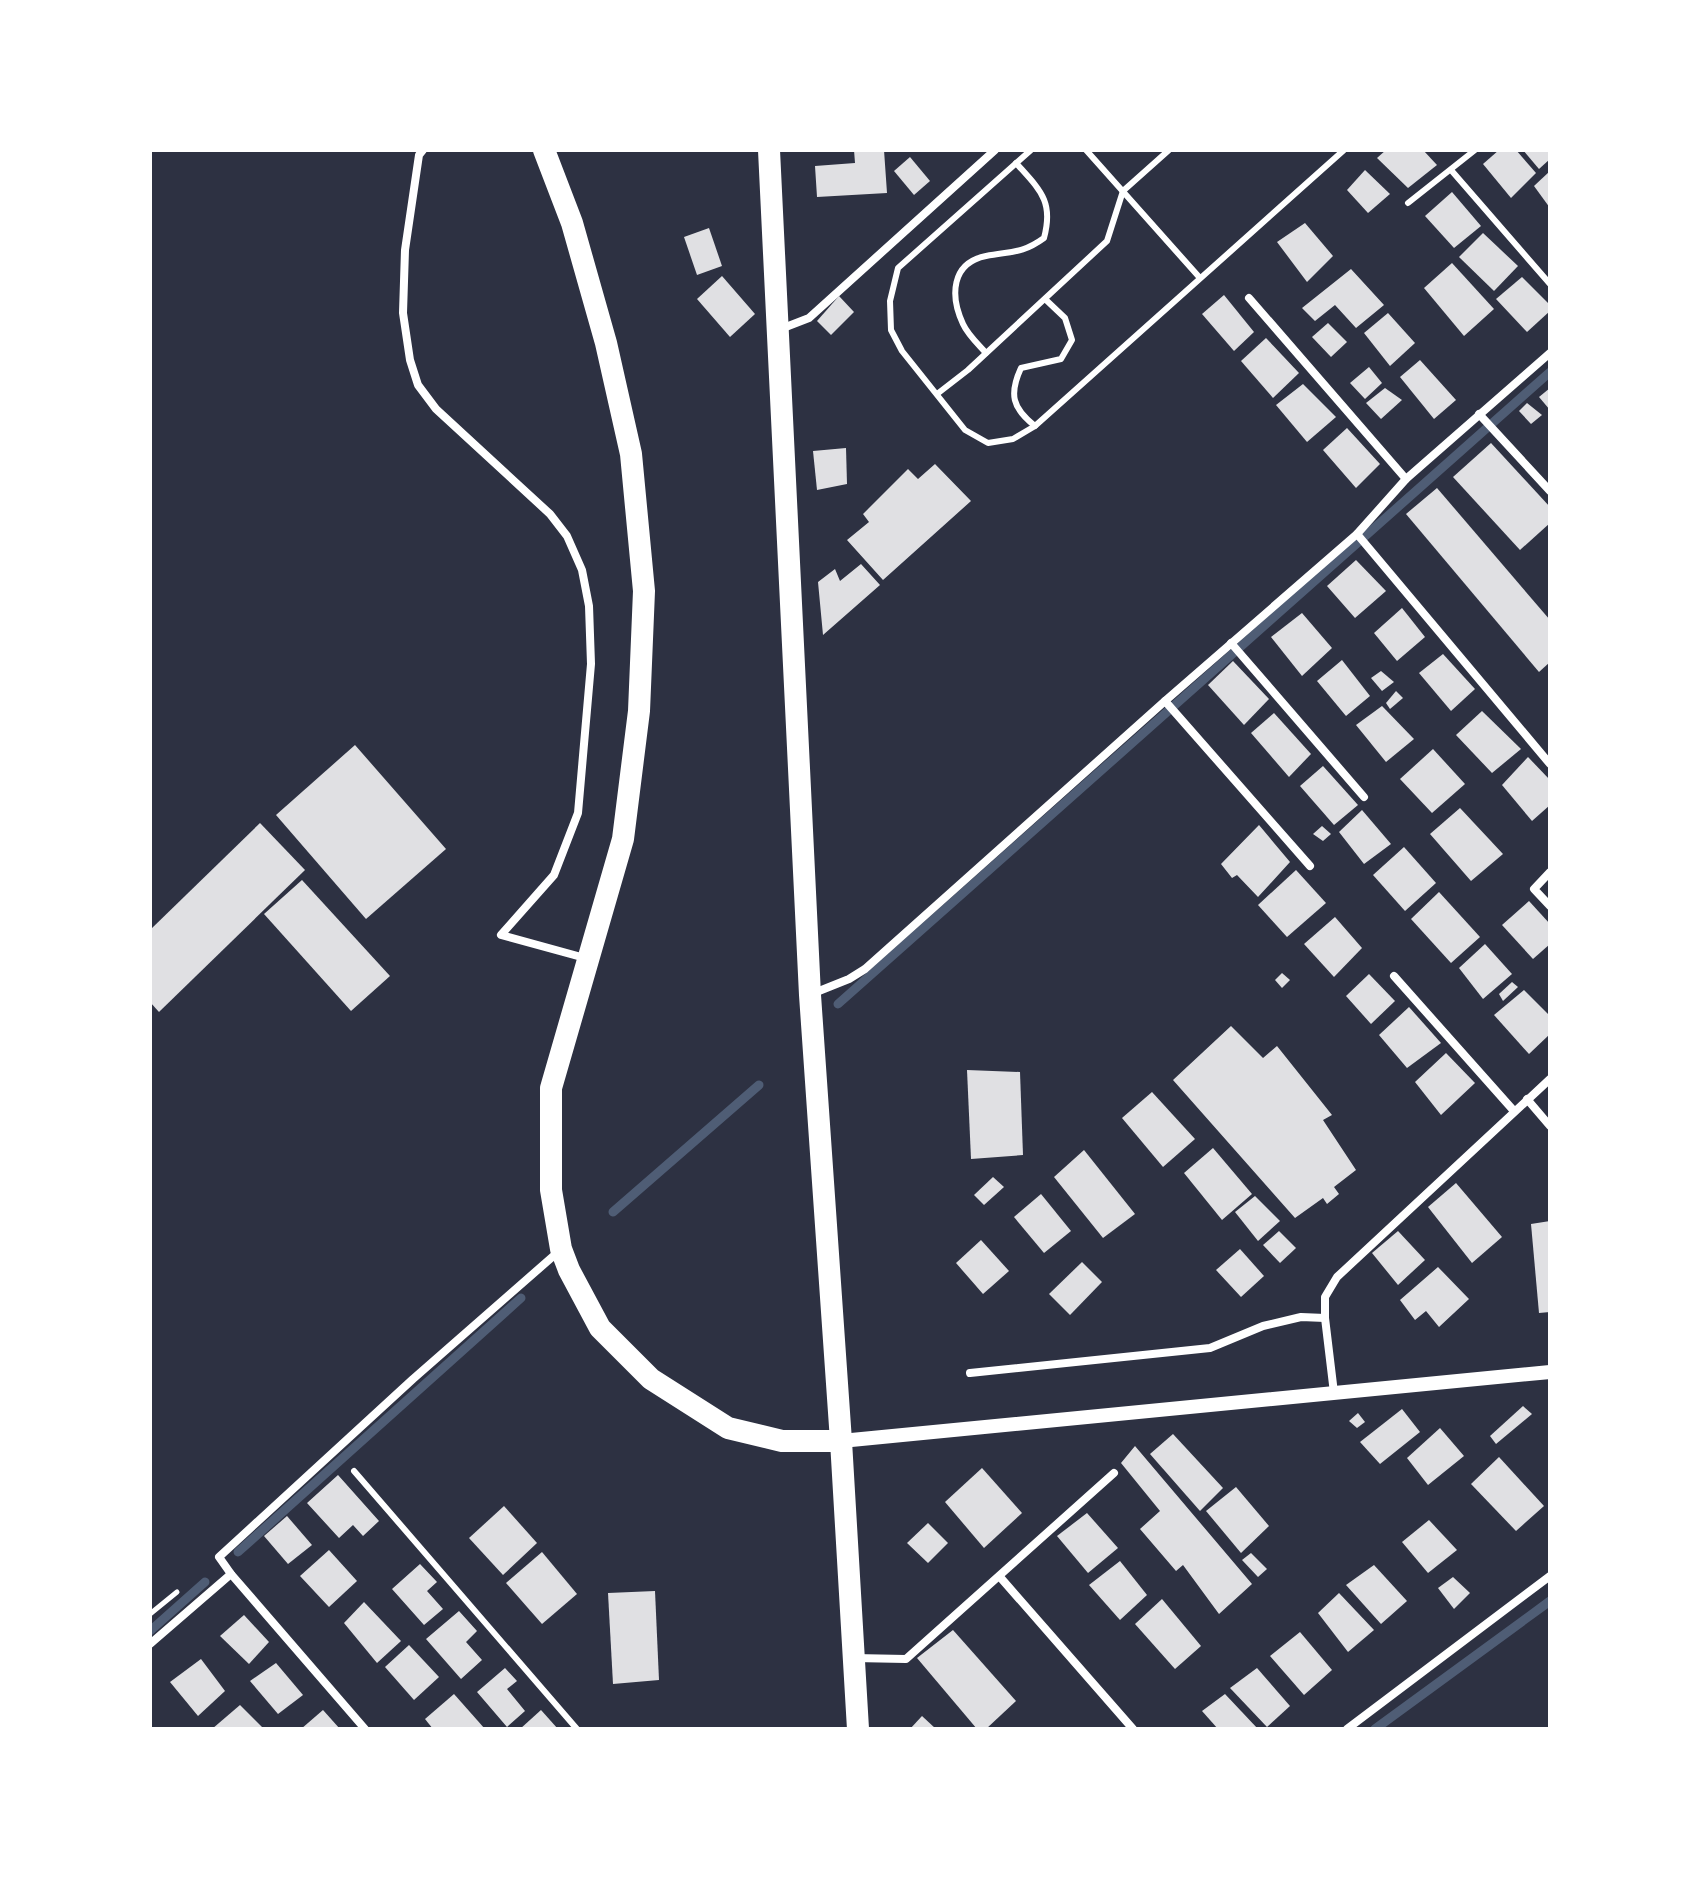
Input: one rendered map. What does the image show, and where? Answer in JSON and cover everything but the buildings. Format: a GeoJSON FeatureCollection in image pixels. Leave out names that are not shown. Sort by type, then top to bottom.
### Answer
{"type":"FeatureCollection","features":[{"type":"Feature","properties":{"kind":"highway"},"geometry":{"type":"LineString","coordinates":[[544,150],[572,223],[606,343],[631,454],[644,591],[639,711],[623,839],[551,1088],[551,1190],[561,1249],[600,1328],[651,1379],[728,1428],[782,1441],[841,1441]]}},
{"type":"Feature","properties":{"kind":"highway"},"geometry":{"type":"LineString","coordinates":[[769,150],[810,995],[858,1729]]}},
{"type":"Feature","properties":{"kind":"street"},"geometry":{"type":"LineString","coordinates":[[778,330],[809,318],[995,150]]}},
{"type":"Feature","properties":{"kind":"street"},"geometry":{"type":"LineString","coordinates":[[417,152],[405,250],[403,313],[410,360],[418,385],[436,409],[550,514],[567,536],[577,558],[589,606],[591,664],[578,813],[554,875],[501,935],[590,959]]}},
{"type":"Feature","properties":{"kind":"street"},"geometry":{"type":"LineString","coordinates":[[1249,298],[1406,479]]}},
{"type":"Feature","properties":{"kind":"street"},"geometry":{"type":"LineString","coordinates":[[810,995],[865,969],[1357,534],[1406,479],[1482,416],[1550,353]]}},
{"type":"Feature","properties":{"kind":"street"},"geometry":{"type":"LineString","coordinates":[[1482,416],[1550,491]]}},
{"type":"Feature","properties":{"kind":"street"},"geometry":{"type":"LineString","coordinates":[[1357,534],[1550,764]]}},
{"type":"Feature","properties":{"kind":"street"},"geometry":{"type":"LineString","coordinates":[[1231,643],[1364,797]]}},
{"type":"Feature","properties":{"kind":"street"},"geometry":{"type":"LineString","coordinates":[[1165,701],[1310,866]]}},
{"type":"Feature","properties":{"kind":"street"},"geometry":{"type":"LineString","coordinates":[[1550,872],[1534,889],[1550,906]]}},
{"type":"Feature","properties":{"kind":"street"},"geometry":{"type":"LineString","coordinates":[[1394,976],[1514,1111]]}},
{"type":"Feature","properties":{"kind":"street"},"geometry":{"type":"LineString","coordinates":[[1334,1393],[1328,1361],[1325,1297],[1337,1277],[1550,1079]]}},
{"type":"Feature","properties":{"kind":"street"},"geometry":{"type":"LineString","coordinates":[[1527,1099],[1550,1126]]}},
{"type":"Feature","properties":{"kind":"street"},"geometry":{"type":"LineString","coordinates":[[365,1729],[219,1557],[413,1379],[561,1249]]}},
{"type":"Feature","properties":{"kind":"street"},"geometry":{"type":"LineString","coordinates":[[970,1373],[1210,1348],[1263,1326],[1301,1317],[1325,1318]]}},
{"type":"Feature","properties":{"kind":"street"},"geometry":{"type":"LineString","coordinates":[[841,1441],[1550,1372]]}},
{"type":"Feature","properties":{"kind":"street"},"geometry":{"type":"LineString","coordinates":[[854,1658],[906,1659],[1114,1473]]}},
{"type":"Feature","properties":{"kind":"street"},"geometry":{"type":"LineString","coordinates":[[150,1644],[231,1574]]}},
{"type":"Feature","properties":{"kind":"street"},"geometry":{"type":"LineString","coordinates":[[1347,1729],[1550,1576]]}},
{"type":"Feature","properties":{"kind":"street"},"geometry":{"type":"LineString","coordinates":[[1000,1577],[1133,1729]]}},
{"type":"Feature","properties":{"kind":"lane"},"geometry":{"type":"LineString","coordinates":[[1031,150],[898,268],[890,301],[891,330],[902,351],[965,430],[988,443],[1013,439],[1035,426],[1344,150]]}},
{"type":"Feature","properties":{"kind":"lane"},"geometry":{"type":"LineString","coordinates":[[1086,150],[1200,278]]}},
{"type":"Feature","properties":{"kind":"lane"},"geometry":{"type":"LineString","coordinates":[[937,394],[1107,241],[1123,191],[1169,150]]}},
{"type":"Feature","properties":{"kind":"lane"},"geometry":{"type":"LineString","coordinates":[[1408,203],[1475,150]]}},
{"type":"Feature","properties":{"kind":"lane"},"geometry":{"type":"LineString","coordinates":[[986,353],[964,326],[954,299],[956,278],[967,263],[986,256],[1029,249],[1044,238],[1049,218],[1046,203],[1016,163]]}},
{"type":"Feature","properties":{"kind":"lane"},"geometry":{"type":"LineString","coordinates":[[1451,170],[1550,284]]}},
{"type":"Feature","properties":{"kind":"lane"},"geometry":{"type":"LineString","coordinates":[[1035,426],[1020,415],[1014,399],[1016,379],[1021,368],[1061,359],[1072,340],[1065,318],[1045,299]]}},
{"type":"Feature","properties":{"kind":"lane"},"geometry":{"type":"LineString","coordinates":[[354,1471],[577,1729]]}},
{"type":"Feature","properties":{"kind":"waterway"},"geometry":{"type":"LineString","coordinates":[[838,1004],[1550,372]]}},
{"type":"Feature","properties":{"kind":"waterway"},"geometry":{"type":"LineString","coordinates":[[613,1212],[759,1085]]}},
{"type":"Feature","properties":{"kind":"waterway"},"geometry":{"type":"LineString","coordinates":[[238,1552],[521,1298]]}},
{"type":"Feature","properties":{"kind":"waterway"},"geometry":{"type":"LineString","coordinates":[[150,1631],[205,1582]]}},
{"type":"Feature","properties":{"kind":"waterway"},"geometry":{"type":"LineString","coordinates":[[1375,1729],[1550,1601]]}}]}
